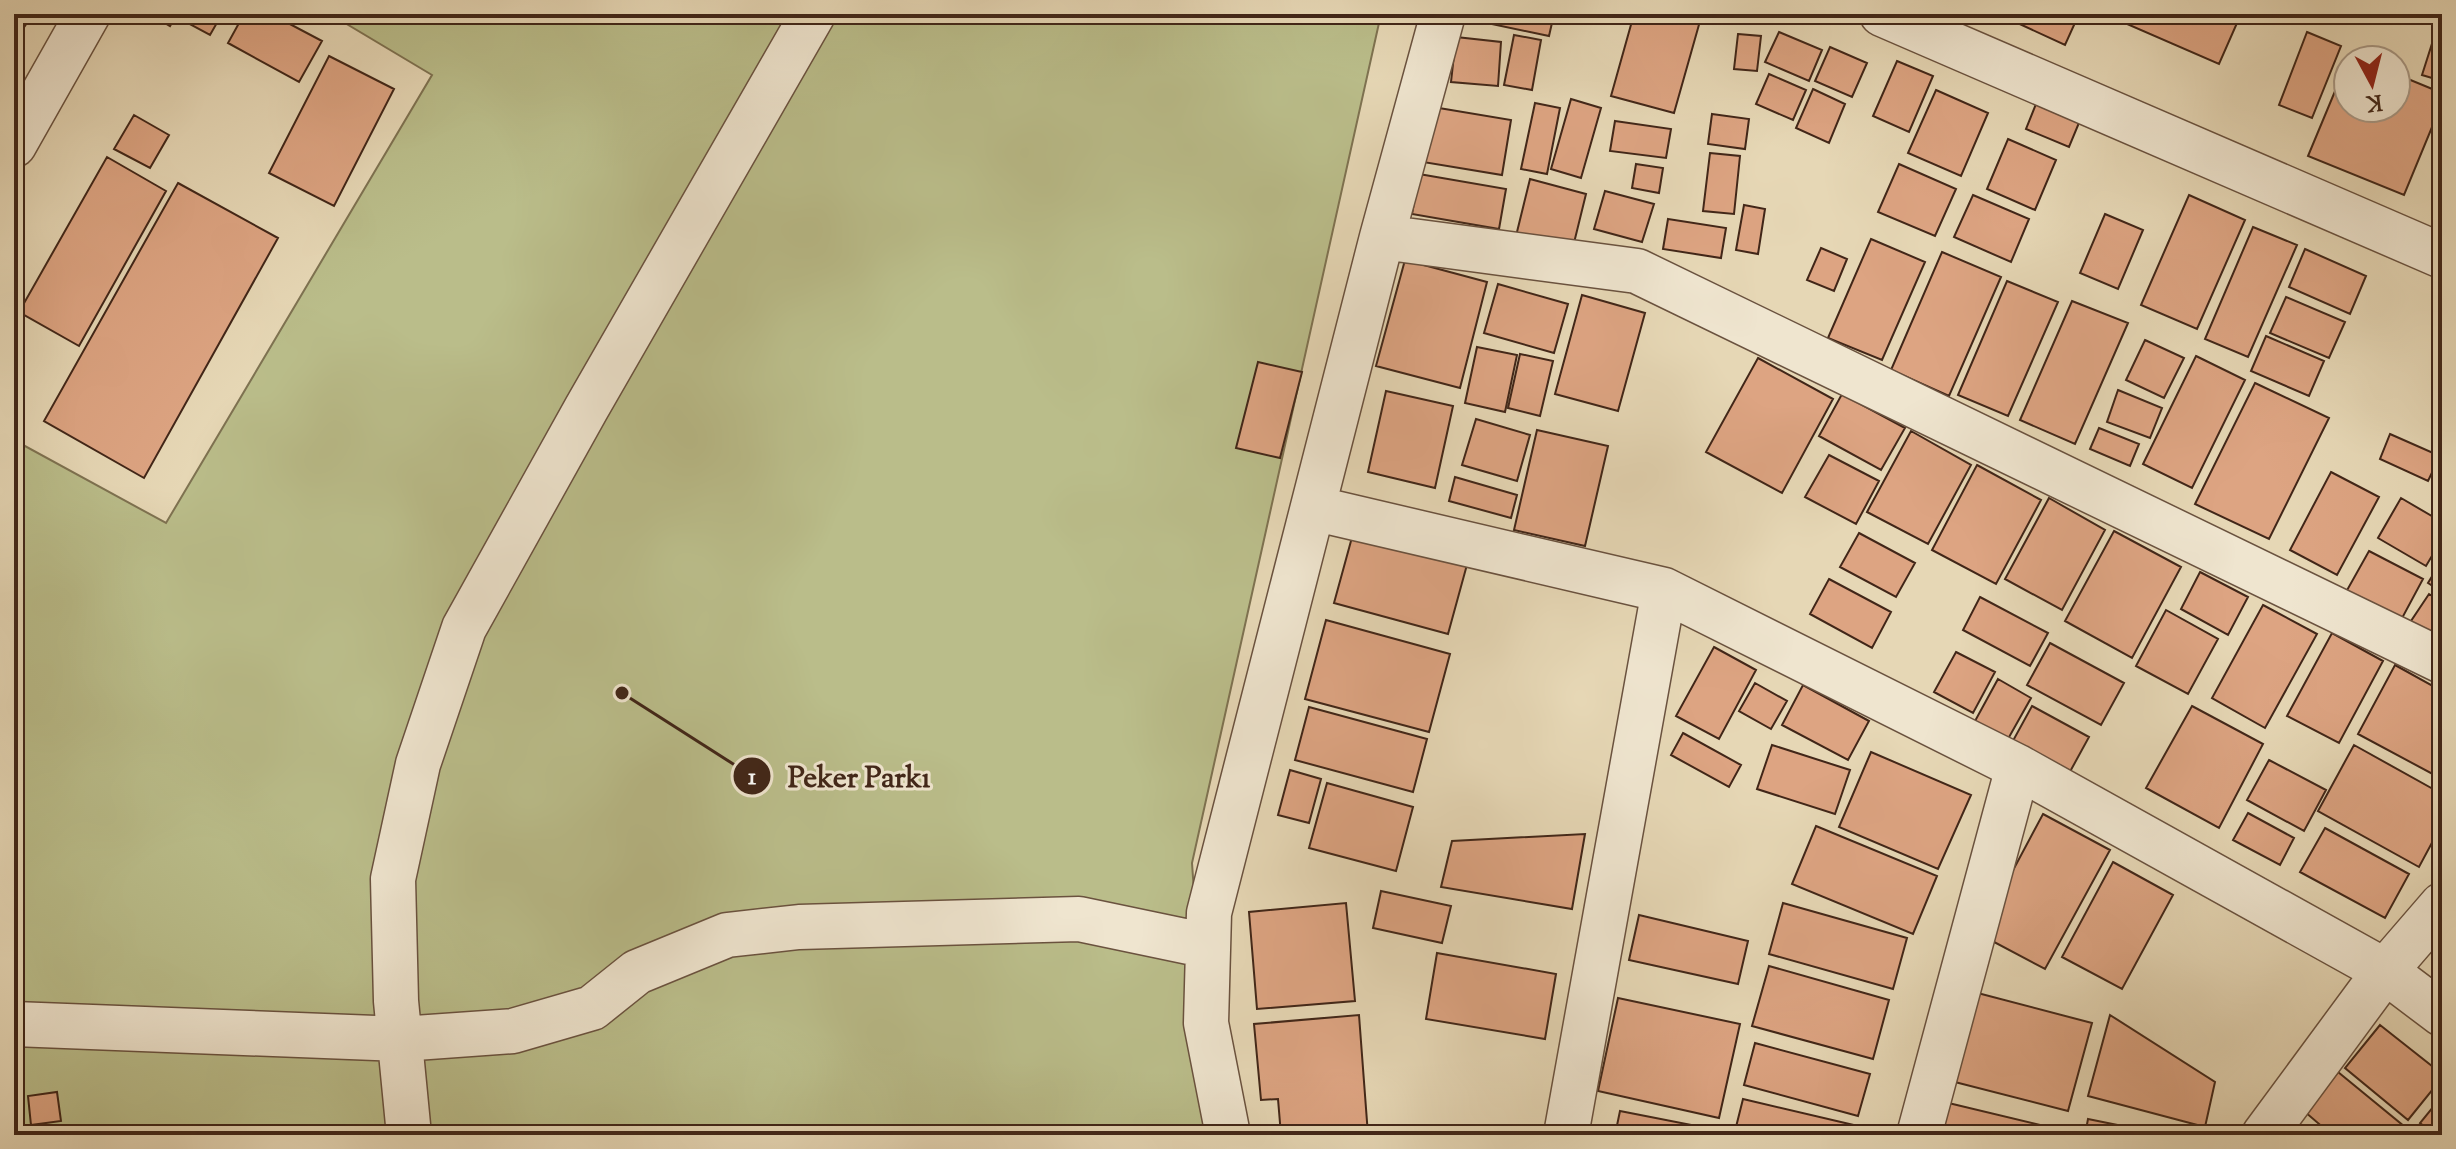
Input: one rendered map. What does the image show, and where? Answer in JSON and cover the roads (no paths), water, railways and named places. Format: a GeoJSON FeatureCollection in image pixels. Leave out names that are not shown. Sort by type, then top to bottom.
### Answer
{"type":"FeatureCollection","features":[{"type":"Feature","properties":{"kind":"street"},"geometry":{"type":"LineString","coordinates":[[14,145],[88,14]]}},
{"type":"Feature","properties":{"kind":"street"},"geometry":{"type":"LineString","coordinates":[[409,1135],[396,1001],[393,879],[418,764],[464,628],[813,14]]}},
{"type":"Feature","properties":{"kind":"street"},"geometry":{"type":"LineString","coordinates":[[1228,1135],[1206,1023],[1209,913],[1382,237],[1443,14]]}},
{"type":"Feature","properties":{"kind":"street"},"geometry":{"type":"LineString","coordinates":[[1882,14],[2442,256]]}},
{"type":"Feature","properties":{"kind":"street"},"geometry":{"type":"LineString","coordinates":[[1382,237],[1637,271],[2442,661]]}},
{"type":"Feature","properties":{"kind":"street"},"geometry":{"type":"LineString","coordinates":[[1313,508],[1664,590],[2018,767],[2385,971],[2442,1014]]}},
{"type":"Feature","properties":{"kind":"street"},"geometry":{"type":"LineString","coordinates":[[1566,1135],[1664,590]]}},
{"type":"Feature","properties":{"kind":"street"},"geometry":{"type":"LineString","coordinates":[[1919,1135],[2018,767]]}},
{"type":"Feature","properties":{"kind":"street"},"geometry":{"type":"LineString","coordinates":[[2264,1135],[2385,971],[2442,905]]}},
{"type":"Feature","properties":{"kind":"street"},"geometry":{"type":"LineString","coordinates":[[14,1024],[401,1039],[513,1031],[592,1008],[637,972],[727,935],[826,926],[1079,919],[1208,946]]}},
{"type":"Feature","properties":{"kind":"place","name":"Peker Parkı"},"geometry":{"type":"Point","coordinates":[622,693]}}]}
